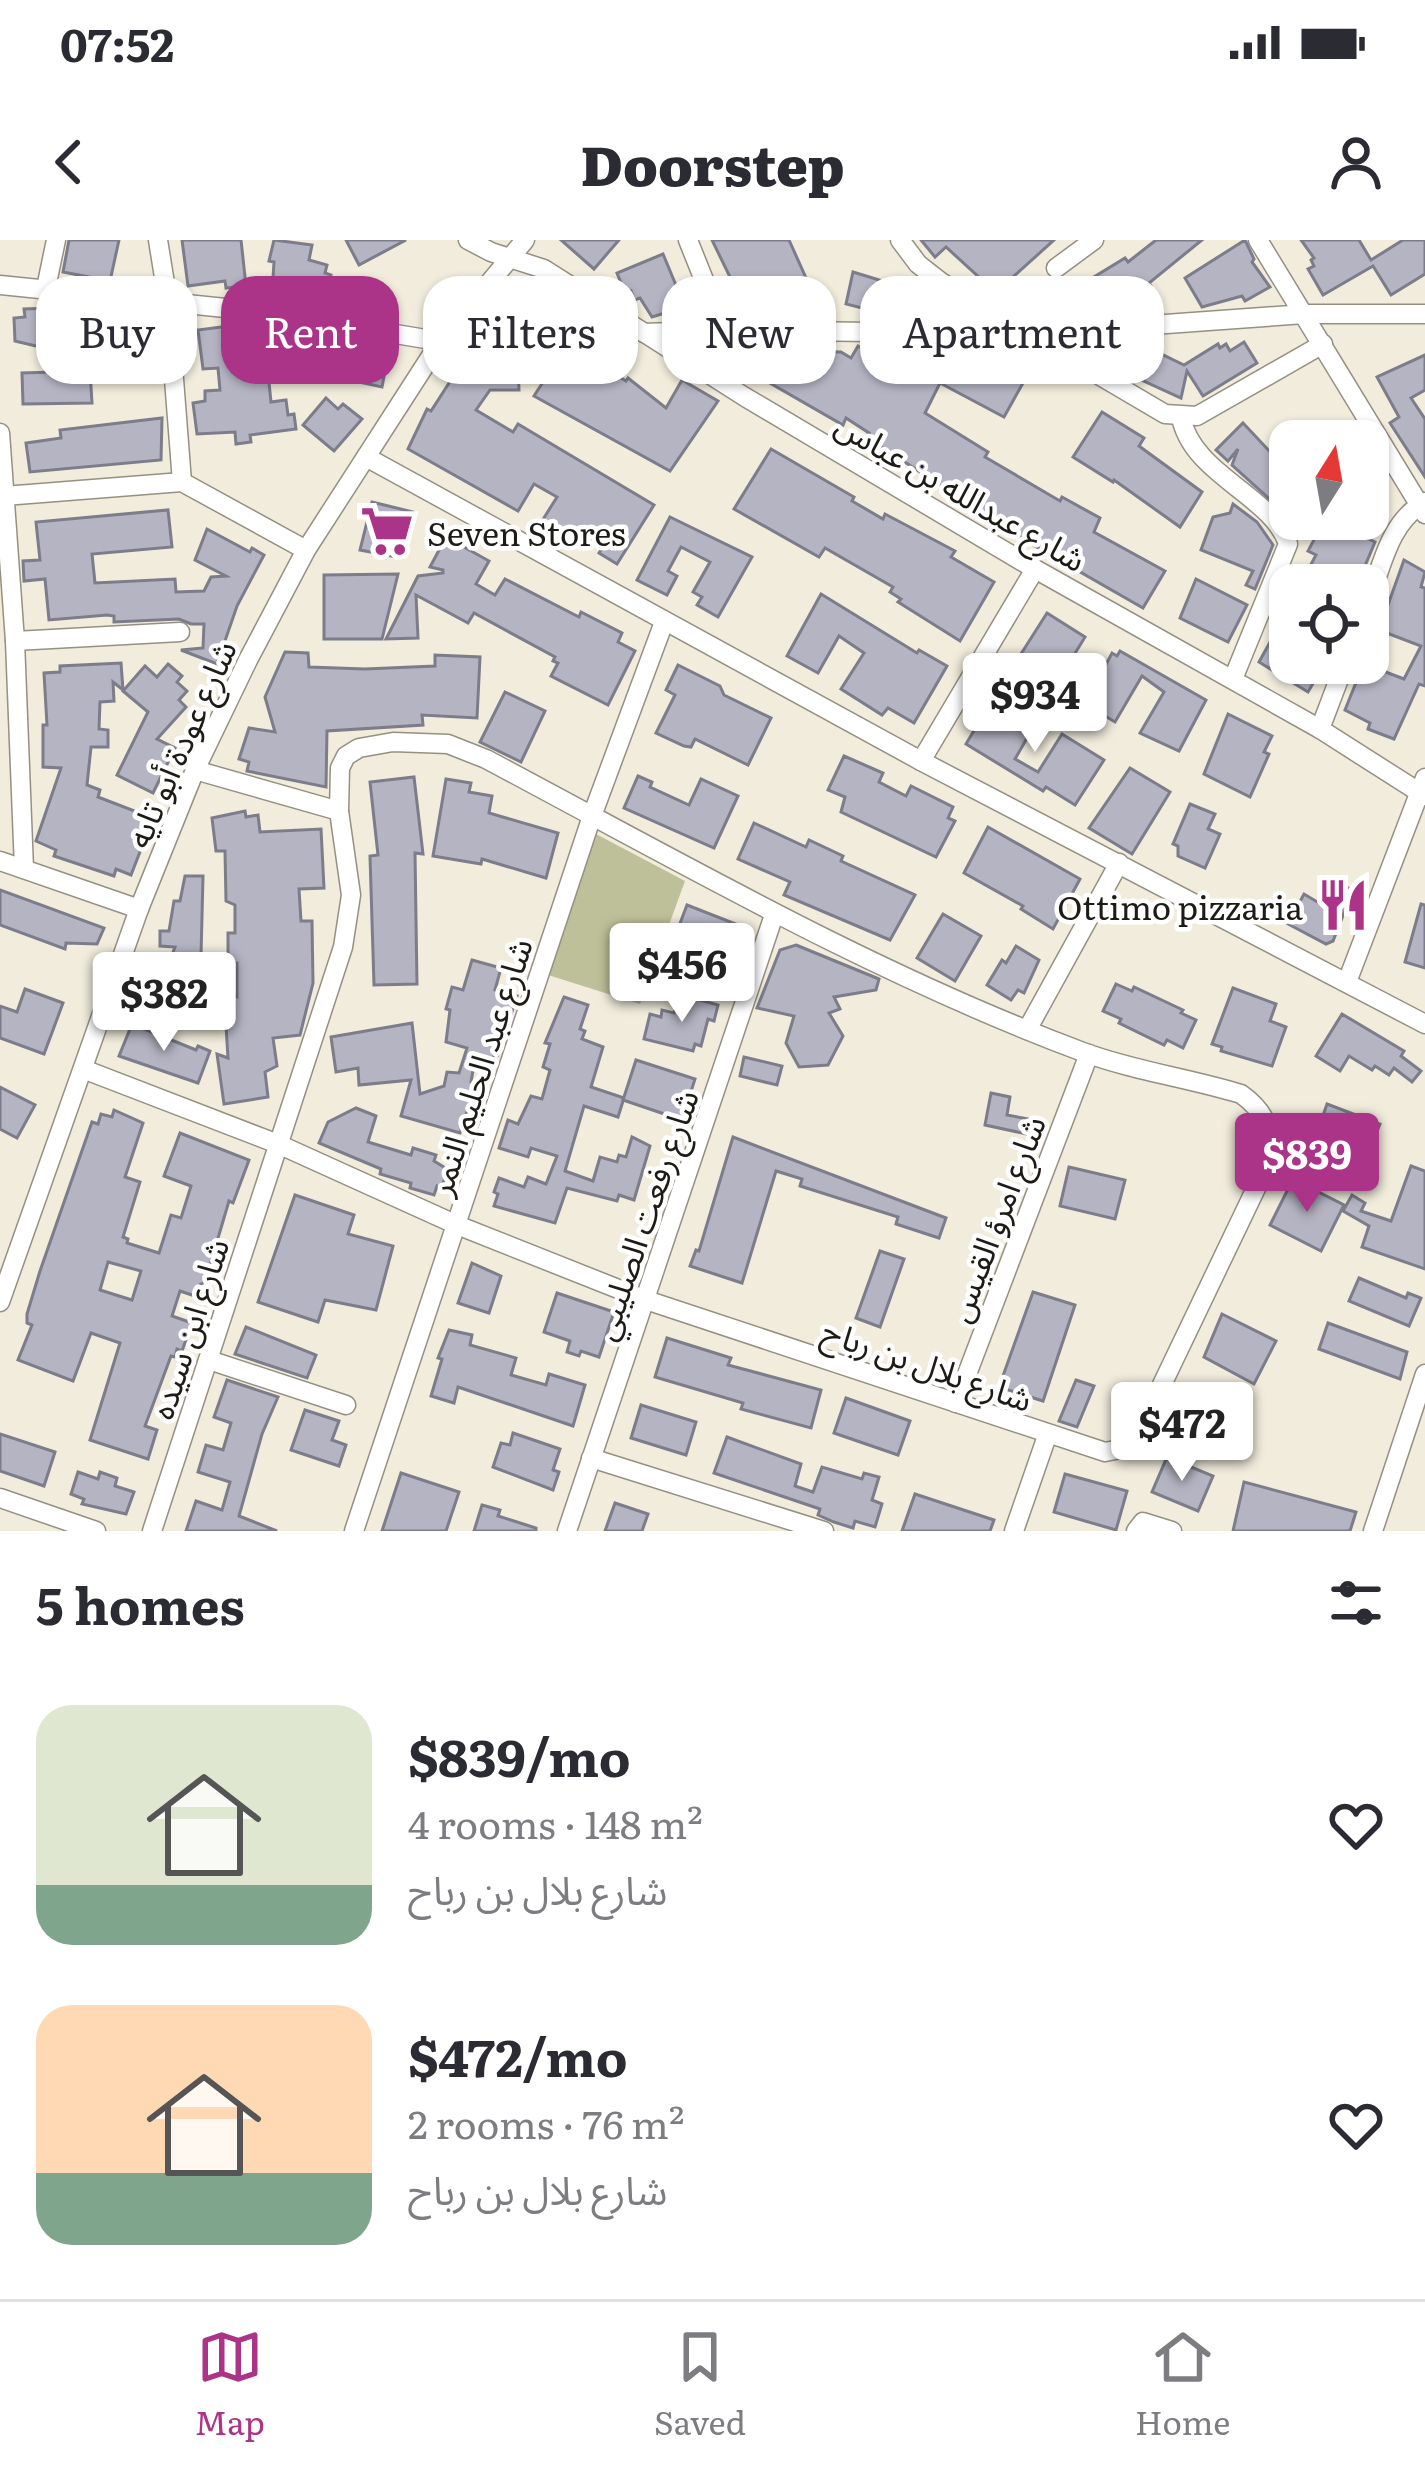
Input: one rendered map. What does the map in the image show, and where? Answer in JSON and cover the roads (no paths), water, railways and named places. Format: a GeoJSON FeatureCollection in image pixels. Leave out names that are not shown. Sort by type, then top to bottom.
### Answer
{"type":"FeatureCollection","features":[{"type":"Feature","properties":{"kind":"street"},"geometry":{"type":"LineString","coordinates":[[48,276],[56,240]]}},
{"type":"Feature","properties":{"kind":"street"},"geometry":{"type":"LineString","coordinates":[[158,240],[164,276]]}},
{"type":"Feature","properties":{"kind":"street","name":"شارع عبدالله بن عباس"},"geometry":{"type":"LineString","coordinates":[[468,240],[544,269],[1036,569],[1423,789]]}},
{"type":"Feature","properties":{"kind":"street","name":"شارع عودة أبو تايه"},"geometry":{"type":"LineString","coordinates":[[495,276],[525,240]]}},
{"type":"Feature","properties":{"kind":"street"},"geometry":{"type":"LineString","coordinates":[[688,240],[703,276]]}},
{"type":"Feature","properties":{"kind":"street"},"geometry":{"type":"LineString","coordinates":[[901,240],[933,276]]}},
{"type":"Feature","properties":{"kind":"street"},"geometry":{"type":"LineString","coordinates":[[1056,268],[1094,240]]}},
{"type":"Feature","properties":{"kind":"street"},"geometry":{"type":"LineString","coordinates":[[1258,240],[1423,507],[1399,524],[1383,564]]}},
{"type":"Feature","properties":{"kind":"street"},"geometry":{"type":"LineString","coordinates":[[0,285],[36,287]]}},
{"type":"Feature","properties":{"kind":"street"},"geometry":{"type":"LineString","coordinates":[[197,305],[423,339]]}},
{"type":"Feature","properties":{"kind":"street"},"geometry":{"type":"LineString","coordinates":[[1164,324],[1305,314],[1425,314]]}},
{"type":"Feature","properties":{"kind":"street"},"geometry":{"type":"LineString","coordinates":[[644,333],[662,332]]}},
{"type":"Feature","properties":{"kind":"street"},"geometry":{"type":"LineString","coordinates":[[1109,384],[1145,406],[1181,417],[1212,409],[1323,344]]}},
{"type":"Feature","properties":{"kind":"street","name":"شارع عودة أبو تايه"},"geometry":{"type":"LineString","coordinates":[[0,1302],[139,909],[195,770],[306,550],[423,369]]}},
{"type":"Feature","properties":{"kind":"street"},"geometry":{"type":"LineString","coordinates":[[174,384],[182,482]]}},
{"type":"Feature","properties":{"kind":"street"},"geometry":{"type":"LineString","coordinates":[[1181,417],[1193,448],[1276,524],[1288,544],[1233,679]]}},
{"type":"Feature","properties":{"kind":"street"},"geometry":{"type":"LineString","coordinates":[[0,434],[24,869]]}},
{"type":"Feature","properties":{"kind":"street"},"geometry":{"type":"LineString","coordinates":[[366,458],[921,761],[1425,1024]]}},
{"type":"Feature","properties":{"kind":"street"},"geometry":{"type":"LineString","coordinates":[[4,496],[182,482],[306,550]]}},
{"type":"Feature","properties":{"kind":"street"},"geometry":{"type":"LineString","coordinates":[[921,761],[1036,569]]}},
{"type":"Feature","properties":{"kind":"street","name":"شارع عبد الحليم النمر"},"geometry":{"type":"LineString","coordinates":[[354,1531],[592,816],[664,622]]}},
{"type":"Feature","properties":{"kind":"street"},"geometry":{"type":"LineString","coordinates":[[14,641],[180,632]]}},
{"type":"Feature","properties":{"kind":"street"},"geometry":{"type":"LineString","coordinates":[[1319,729],[1337,684]]}},
{"type":"Feature","properties":{"kind":"street","name":"شارع بلال بن رباح"},"geometry":{"type":"LineString","coordinates":[[83,1069],[278,1144],[457,1225],[646,1300],[1047,1436],[1106,1452],[1130,1447],[1270,1159],[1267,1122],[1258,1106],[1241,1094],[1089,1054],[1027,1030],[774,915],[485,759],[448,744],[358,748],[346,756],[338,779],[339,812]]}},
{"type":"Feature","properties":{"kind":"street"},"geometry":{"type":"LineString","coordinates":[[195,770],[339,812]]}},
{"type":"Feature","properties":{"kind":"street"},"geometry":{"type":"LineString","coordinates":[[1347,982],[1423,789]]}},
{"type":"Feature","properties":{"kind":"street","name":"شارع ابن سيده"},"geometry":{"type":"LineString","coordinates":[[152,1531],[348,926],[351,895],[339,812]]}},
{"type":"Feature","properties":{"kind":"street"},"geometry":{"type":"LineString","coordinates":[[0,861],[139,909]]}},
{"type":"Feature","properties":{"kind":"street"},"geometry":{"type":"LineString","coordinates":[[1027,1030],[1119,863]]}},
{"type":"Feature","properties":{"kind":"street","name":"شارع رفعت الصليبي"},"geometry":{"type":"LineString","coordinates":[[567,1531],[774,915]]}},
{"type":"Feature","properties":{"kind":"street","name":"شارع امرؤ القيس"},"geometry":{"type":"LineString","coordinates":[[956,1403],[1089,1054]]}},
{"type":"Feature","properties":{"kind":"street"},"geometry":{"type":"LineString","coordinates":[[209,1360],[346,1405]]}},
{"type":"Feature","properties":{"kind":"street"},"geometry":{"type":"LineString","coordinates":[[1372,1531],[1425,1374]]}},
{"type":"Feature","properties":{"kind":"street"},"geometry":{"type":"LineString","coordinates":[[1014,1531],[1047,1436]]}},
{"type":"Feature","properties":{"kind":"street"},"geometry":{"type":"LineString","coordinates":[[591,1458],[824,1531]]}},
{"type":"Feature","properties":{"kind":"street"},"geometry":{"type":"LineString","coordinates":[[0,1498],[96,1531]]}},
{"type":"Feature","properties":{"kind":"street"},"geometry":{"type":"LineString","coordinates":[[1136,1531],[1143,1522],[1172,1531]]}},
{"type":"Feature","properties":{"kind":"place","name":"Seven Stores"},"geometry":{"type":"Point","coordinates":[387,531]}},
{"type":"Feature","properties":{"kind":"place","name":"Ottimo pizzaria"},"geometry":{"type":"Point","coordinates":[1343,905]}}]}
